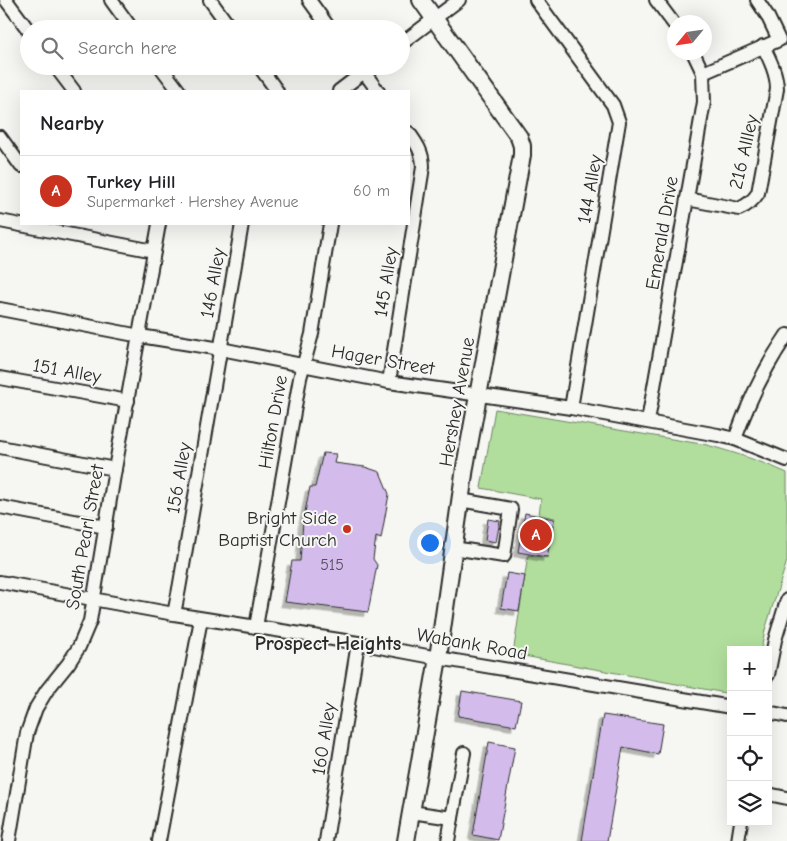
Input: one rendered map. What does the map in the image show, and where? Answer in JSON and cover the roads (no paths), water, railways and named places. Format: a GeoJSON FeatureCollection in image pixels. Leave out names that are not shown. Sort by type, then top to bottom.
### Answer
{"type":"FeatureCollection","features":[{"type":"Feature","properties":{"kind":"main road","name":"Hershey Avenue"},"geometry":{"type":"LineString","coordinates":[[406,841],[438,658],[460,500],[522,155],[522,146],[518,137],[420,0]]}},
{"type":"Feature","properties":{"kind":"street"},"geometry":{"type":"LineString","coordinates":[[6,0],[21,20]]}},
{"type":"Feature","properties":{"kind":"street"},"geometry":{"type":"LineString","coordinates":[[111,0],[125,20]]}},
{"type":"Feature","properties":{"kind":"street"},"geometry":{"type":"LineString","coordinates":[[210,0],[224,20]]}},
{"type":"Feature","properties":{"kind":"street"},"geometry":{"type":"LineString","coordinates":[[308,0],[323,20]]}},
{"type":"Feature","properties":{"kind":"street"},"geometry":{"type":"LineString","coordinates":[[410,37],[459,0]]}},
{"type":"Feature","properties":{"kind":"street","name":"144 Alley"},"geometry":{"type":"LineString","coordinates":[[536,0],[613,105],[619,122],[571,408]]}},
{"type":"Feature","properties":{"kind":"street"},"geometry":{"type":"LineString","coordinates":[[656,0],[667,15]]}},
{"type":"Feature","properties":{"kind":"street"},"geometry":{"type":"LineString","coordinates":[[703,73],[779,40],[767,15],[757,0]]}},
{"type":"Feature","properties":{"kind":"street","name":"216 Allley"},"geometry":{"type":"LineString","coordinates":[[687,199],[739,209],[747,206],[758,193],[777,89],[773,68],[763,46]]}},
{"type":"Feature","properties":{"kind":"street","name":"Emerald Drive"},"geometry":{"type":"LineString","coordinates":[[648,422],[704,102],[703,73],[697,60]]}},
{"type":"Feature","properties":{"kind":"street"},"geometry":{"type":"LineString","coordinates":[[62,75],[73,90]]}},
{"type":"Feature","properties":{"kind":"street"},"geometry":{"type":"LineString","coordinates":[[167,75],[178,90]]}},
{"type":"Feature","properties":{"kind":"street"},"geometry":{"type":"LineString","coordinates":[[265,75],[276,90]]}},
{"type":"Feature","properties":{"kind":"street"},"geometry":{"type":"LineString","coordinates":[[340,90],[357,75]]}},
{"type":"Feature","properties":{"kind":"street"},"geometry":{"type":"LineString","coordinates":[[369,75],[377,90]]}},
{"type":"Feature","properties":{"kind":"street","name":"145 Alley"},"geometry":{"type":"LineString","coordinates":[[388,382],[423,168],[423,156],[418,144],[410,134]]}},
{"type":"Feature","properties":{"kind":"street"},"geometry":{"type":"LineString","coordinates":[[0,137],[20,165]]}},
{"type":"Feature","properties":{"kind":"street"},"geometry":{"type":"LineString","coordinates":[[0,221],[154,251]]}},
{"type":"Feature","properties":{"kind":"street"},"geometry":{"type":"LineString","coordinates":[[65,225],[72,236]]}},
{"type":"Feature","properties":{"kind":"street","name":"South Pearl Street"},"geometry":{"type":"LineString","coordinates":[[9,841],[27,733],[33,716],[47,690],[68,664],[85,637],[90,622],[159,225]]}},
{"type":"Feature","properties":{"kind":"street","name":"146 Alley"},"geometry":{"type":"LineString","coordinates":[[221,349],[242,225]]}},
{"type":"Feature","properties":{"kind":"street","name":"Hilton Drive"},"geometry":{"type":"LineString","coordinates":[[256,627],[298,387],[312,334],[330,225]]}},
{"type":"Feature","properties":{"kind":"street","name":"Hager Street"},"geometry":{"type":"LineString","coordinates":[[0,309],[140,336],[304,364],[388,382],[571,408],[648,422],[735,439],[787,460]]}},
{"type":"Feature","properties":{"kind":"street"},"geometry":{"type":"LineString","coordinates":[[735,439],[746,408],[787,335]]}},
{"type":"Feature","properties":{"kind":"street","name":"156 Alley"},"geometry":{"type":"LineString","coordinates":[[174,614],[221,349]]}},
{"type":"Feature","properties":{"kind":"street","name":"151 Alley"},"geometry":{"type":"LineString","coordinates":[[0,378],[128,401]]}},
{"type":"Feature","properties":{"kind":"street"},"geometry":{"type":"LineString","coordinates":[[0,447],[115,469]]}},
{"type":"Feature","properties":{"kind":"street"},"geometry":{"type":"LineString","coordinates":[[453,548],[504,556],[511,508],[460,500]]}},
{"type":"Feature","properties":{"kind":"street"},"geometry":{"type":"LineString","coordinates":[[0,507],[106,527]]}},
{"type":"Feature","properties":{"kind":"street","name":"Wabank Road"},"geometry":{"type":"LineString","coordinates":[[0,582],[174,614],[358,643],[727,706]]}},
{"type":"Feature","properties":{"kind":"street"},"geometry":{"type":"LineString","coordinates":[[772,655],[787,600]]}},
{"type":"Feature","properties":{"kind":"street"},"geometry":{"type":"LineString","coordinates":[[159,841],[201,618]]}},
{"type":"Feature","properties":{"kind":"street","name":"160 Alley"},"geometry":{"type":"LineString","coordinates":[[326,841],[358,643]]}},
{"type":"Feature","properties":{"kind":"street"},"geometry":{"type":"LineString","coordinates":[[772,713],[787,715]]}},
{"type":"Feature","properties":{"kind":"street"},"geometry":{"type":"LineString","coordinates":[[448,841],[464,753]]}},
{"type":"Feature","properties":{"kind":"street"},"geometry":{"type":"LineString","coordinates":[[772,795],[787,798]]}},
{"type":"Feature","properties":{"kind":"street"},"geometry":{"type":"LineString","coordinates":[[411,812],[452,818]]}},
{"type":"Feature","properties":{"kind":"street"},"geometry":{"type":"LineString","coordinates":[[738,841],[740,826]]}},
{"type":"Feature","properties":{"kind":"place","name":"Bright Side Baptist Church"},"geometry":{"type":"Point","coordinates":[347,529]}},
{"type":"Feature","properties":{"kind":"place","name":"Turkey Hill"},"geometry":{"type":"Point","coordinates":[536,535]}},
{"type":"Feature","properties":{"kind":"district","name":"Prospect Heights"},"geometry":{"type":"Point","coordinates":[328,643]}}]}
